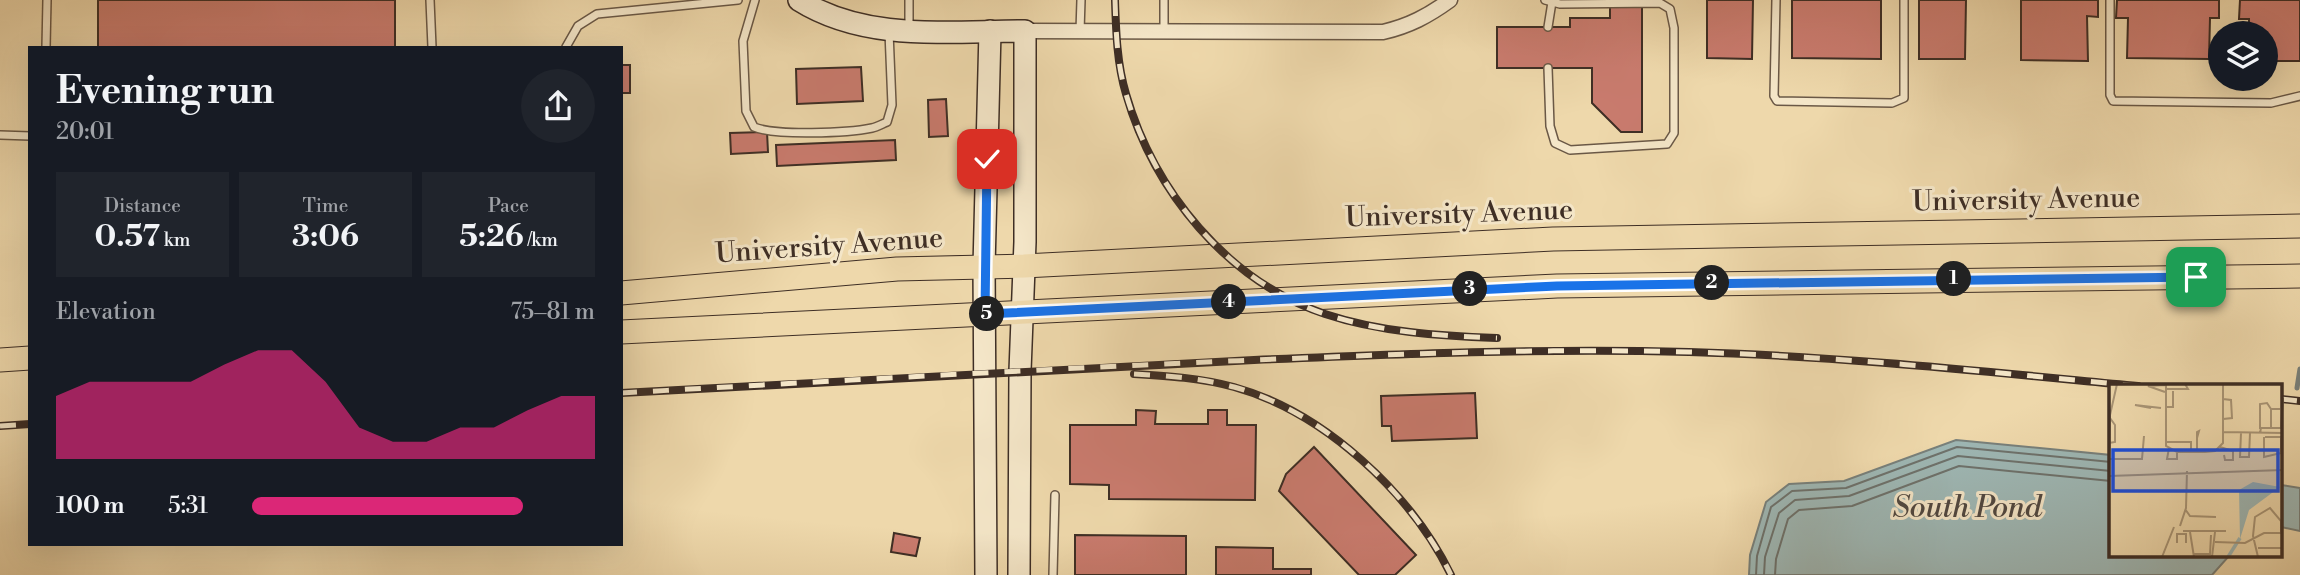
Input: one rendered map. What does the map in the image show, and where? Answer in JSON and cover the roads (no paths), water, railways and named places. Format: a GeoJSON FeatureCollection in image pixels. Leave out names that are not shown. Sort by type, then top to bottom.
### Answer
{"type":"FeatureCollection","features":[{"type":"Feature","properties":{"kind":"main road","name":"University Avenue"},"geometry":{"type":"LineString","coordinates":[[623,292],[897,269],[1024,266],[1553,239],[2300,226]]}},
{"type":"Feature","properties":{"kind":"main road"},"geometry":{"type":"LineString","coordinates":[[623,332],[1557,286],[2300,276]]}},
{"type":"Feature","properties":{"kind":"main road"},"geometry":{"type":"LineString","coordinates":[[0,360],[28,358]]}},
{"type":"Feature","properties":{"kind":"street"},"geometry":{"type":"LineString","coordinates":[[806,4],[851,23],[899,31],[1382,32],[1407,26],[1450,0]]}},
{"type":"Feature","properties":{"kind":"street"},"geometry":{"type":"LineString","coordinates":[[986,575],[984,267],[990,31]]}},
{"type":"Feature","properties":{"kind":"street"},"geometry":{"type":"LineString","coordinates":[[1019,575],[1025,31]]}},
{"type":"Feature","properties":{"kind":"lane"},"geometry":{"type":"LineString","coordinates":[[46,46],[47,0]]}},
{"type":"Feature","properties":{"kind":"lane"},"geometry":{"type":"LineString","coordinates":[[430,0],[432,46]]}},
{"type":"Feature","properties":{"kind":"lane"},"geometry":{"type":"LineString","coordinates":[[567,46],[578,26],[597,14],[738,0]]}},
{"type":"Feature","properties":{"kind":"lane"},"geometry":{"type":"LineString","coordinates":[[755,0],[743,41],[746,111],[754,127],[790,133],[874,128],[887,122],[892,105],[899,31],[909,0]]}},
{"type":"Feature","properties":{"kind":"lane"},"geometry":{"type":"LineString","coordinates":[[1080,31],[1081,0]]}},
{"type":"Feature","properties":{"kind":"lane"},"geometry":{"type":"LineString","coordinates":[[1164,0],[1164,32]]}},
{"type":"Feature","properties":{"kind":"lane"},"geometry":{"type":"LineString","coordinates":[[1776,0],[1774,96],[1777,101],[1892,103],[1904,98],[1904,0]]}},
{"type":"Feature","properties":{"kind":"lane"},"geometry":{"type":"LineString","coordinates":[[2110,0],[2110,95],[2113,101],[2271,103],[2300,96]]}},
{"type":"Feature","properties":{"kind":"lane"},"geometry":{"type":"LineString","coordinates":[[1548,27],[1548,1],[1560,4],[1660,2],[1670,9],[1674,28],[1674,133],[1667,144],[1570,150],[1555,143],[1550,126],[1548,68]]}},
{"type":"Feature","properties":{"kind":"lane"},"geometry":{"type":"LineString","coordinates":[[0,135],[28,136]]}},
{"type":"Feature","properties":{"kind":"lane"},"geometry":{"type":"LineString","coordinates":[[1053,575],[1055,495]]}},
{"type":"Feature","properties":{"kind":"water","name":"South Pond"},"geometry":{"type":"Polygon","coordinates":[[[1956,440],[2109,455],[2109,558],[2227,558],[2212,575],[1749,575],[1750,555],[1766,502],[1789,484],[1844,481],[1956,440]]]}},
{"type":"Feature","properties":{"kind":"water"},"geometry":{"type":"Polygon","coordinates":[[[2282,485],[2300,488],[2300,531],[2282,527],[2282,485]]]}},
{"type":"Feature","properties":{"kind":"waterway"},"geometry":{"type":"LineString","coordinates":[[2297,388],[2300,369]]}},
{"type":"Feature","properties":{"kind":"railway"},"geometry":{"type":"LineString","coordinates":[[1115,0],[1121,71],[1139,130],[1155,165],[1175,198],[1199,228],[1226,255],[1256,279],[1289,299],[1325,314],[1388,329],[1497,338]]}},
{"type":"Feature","properties":{"kind":"railway"},"geometry":{"type":"LineString","coordinates":[[623,393],[1254,360],[1526,351],[1689,352],[1801,357],[2117,384]]}},
{"type":"Feature","properties":{"kind":"railway"},"geometry":{"type":"LineString","coordinates":[[1134,374],[1197,379],[1222,384],[1268,399],[1300,415],[1332,436],[1388,486],[1434,544],[1451,575]]}},
{"type":"Feature","properties":{"kind":"railway"},"geometry":{"type":"LineString","coordinates":[[2282,399],[2300,401]]}},
{"type":"Feature","properties":{"kind":"railway"},"geometry":{"type":"LineString","coordinates":[[0,426],[28,424]]}}]}
